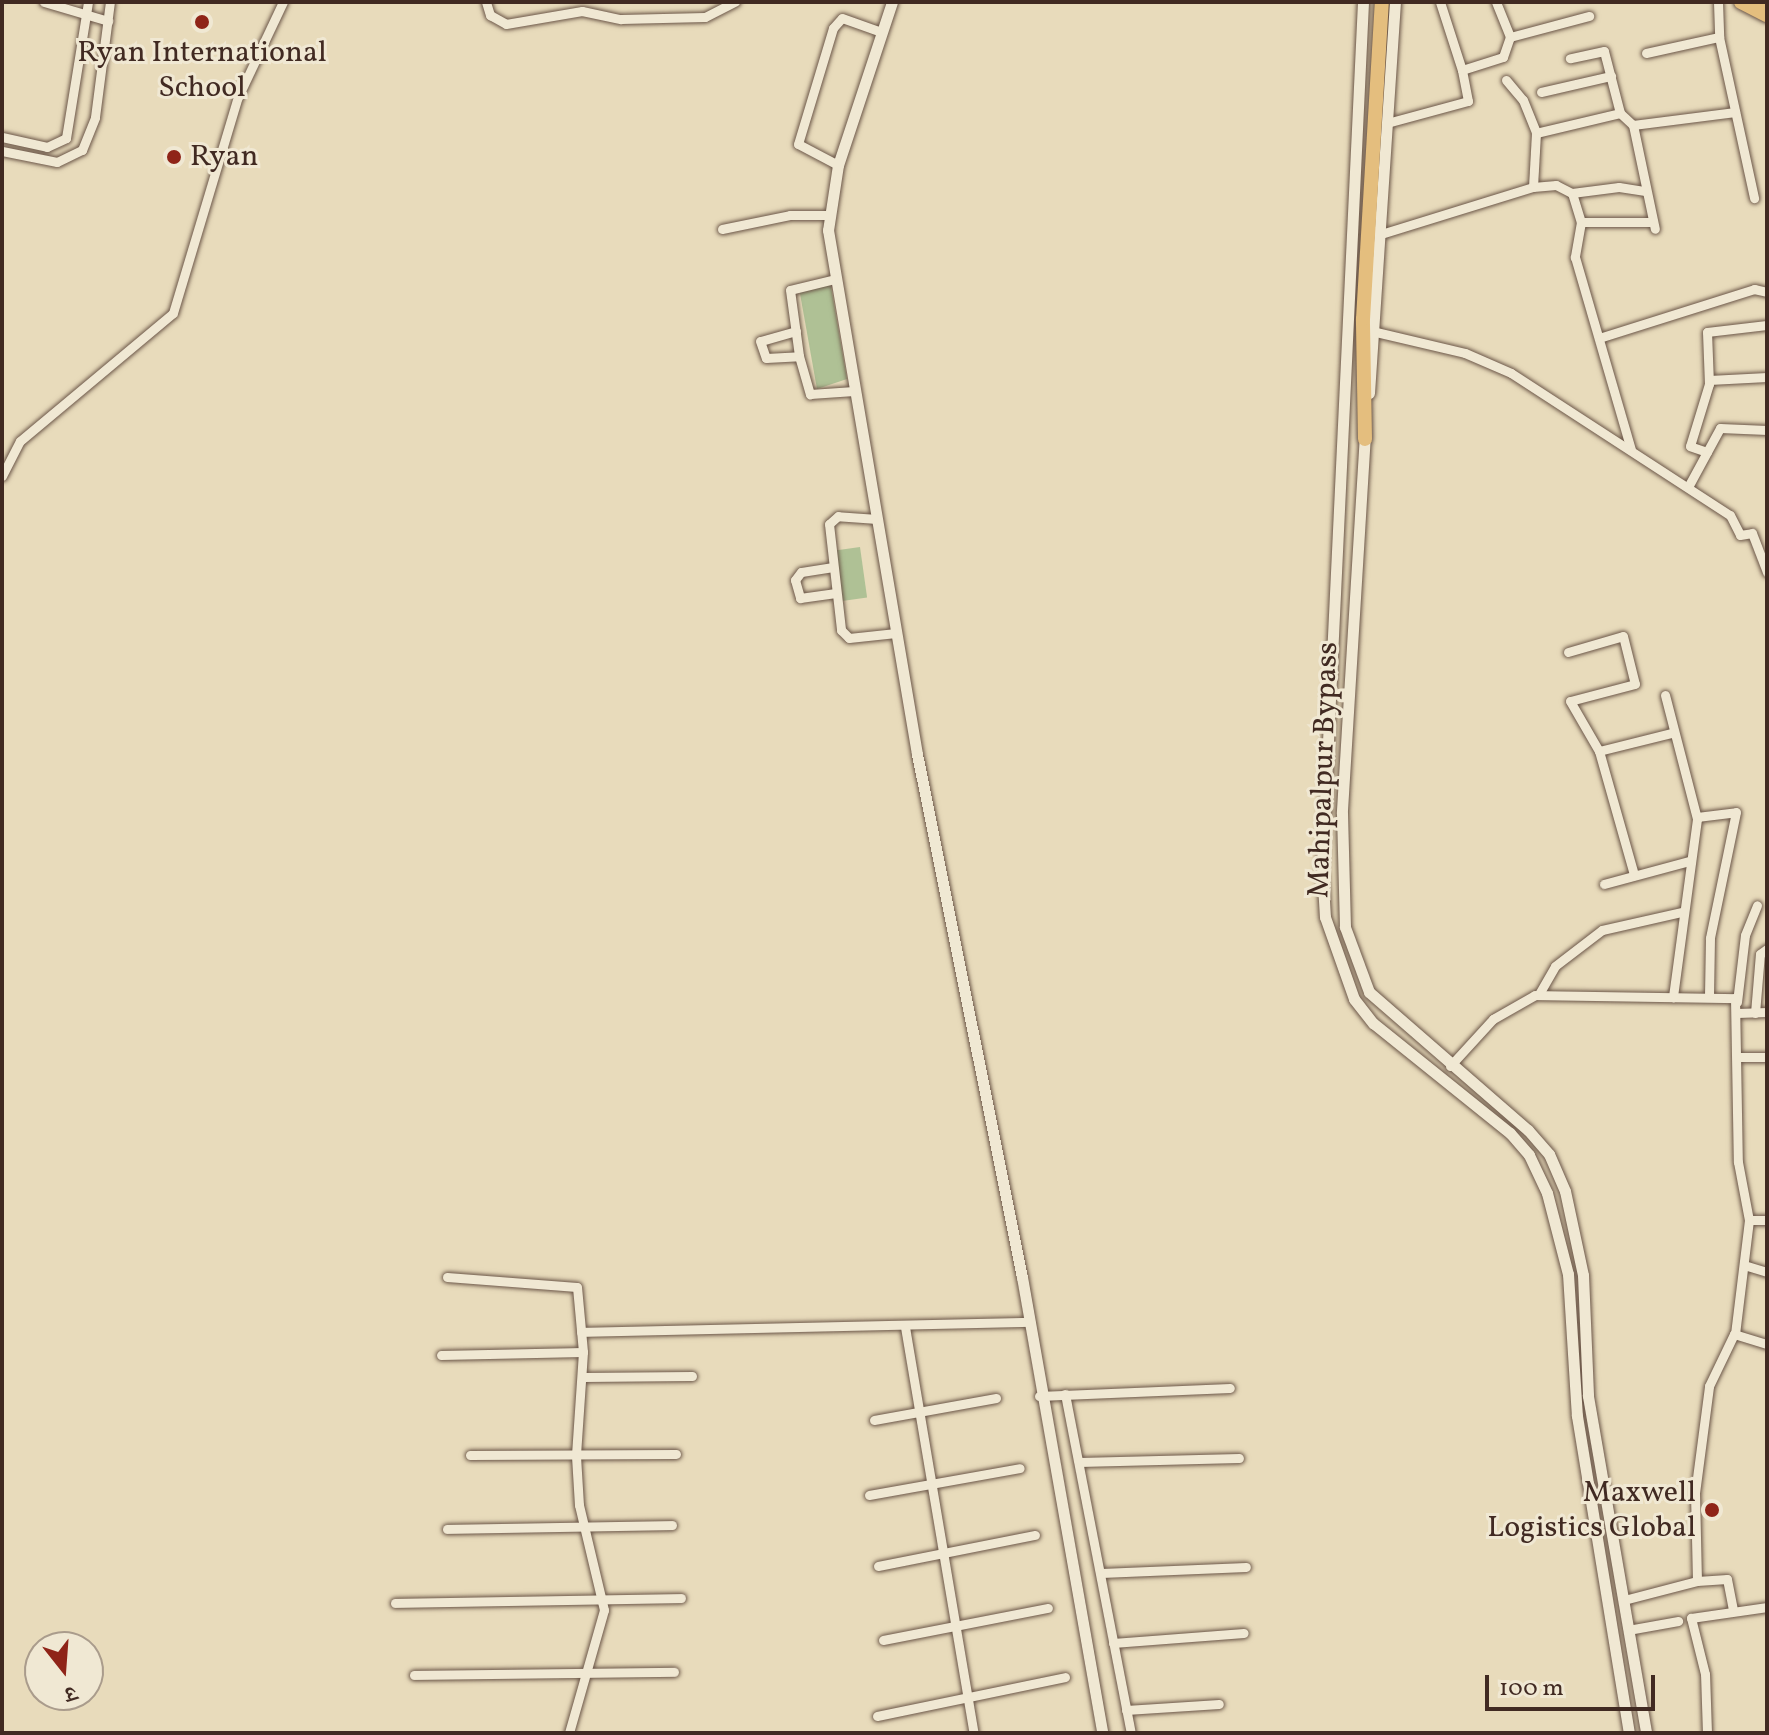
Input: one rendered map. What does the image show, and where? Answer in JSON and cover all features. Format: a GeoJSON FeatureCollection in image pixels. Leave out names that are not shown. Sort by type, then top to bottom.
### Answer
{"type":"FeatureCollection","features":[{"type":"Feature","properties":{"kind":"main road"},"geometry":{"type":"LineString","coordinates":[[1365,439],[1363,319],[1382,2]]}},
{"type":"Feature","properties":{"kind":"main road"},"geometry":{"type":"LineString","coordinates":[[1741,2],[1767,15]]}},
{"type":"Feature","properties":{"kind":"street"},"geometry":{"type":"LineString","coordinates":[[44,2],[81,9],[108,21]]}},
{"type":"Feature","properties":{"kind":"street"},"geometry":{"type":"LineString","coordinates":[[2,137],[37,146],[59,144],[72,127],[81,9],[88,2]]}},
{"type":"Feature","properties":{"kind":"street"},"geometry":{"type":"LineString","coordinates":[[2,151],[45,161],[66,159],[82,150],[92,129],[110,2]]}},
{"type":"Feature","properties":{"kind":"street"},"geometry":{"type":"LineString","coordinates":[[2,476],[20,441],[173,313],[238,97],[283,2]]}},
{"type":"Feature","properties":{"kind":"street"},"geometry":{"type":"LineString","coordinates":[[486,2],[490,15],[506,24],[582,11],[621,19],[705,17],[735,2]]}},
{"type":"Feature","properties":{"kind":"street"},"geometry":{"type":"LineString","coordinates":[[892,2],[838,165],[826,215],[896,633],[1028,1322],[1102,1733]]}},
{"type":"Feature","properties":{"kind":"street","name":"Mahipalpur Bypass"},"geometry":{"type":"LineString","coordinates":[[1363,2],[1322,867],[1325,917],[1354,999],[1373,1023],[1510,1133],[1529,1155],[1547,1193],[1568,1274],[1575,1404],[1629,1733]]}},
{"type":"Feature","properties":{"kind":"street","name":"Mahipalpur Bypass"},"geometry":{"type":"LineString","coordinates":[[1395,2],[1376,332],[1365,439],[1342,813],[1341,908],[1369,992],[1539,1143],[1565,1191],[1582,1265],[1588,1396],[1646,1733]]}},
{"type":"Feature","properties":{"kind":"street"},"geometry":{"type":"LineString","coordinates":[[1387,123],[1468,101],[1462,70],[1440,2]]}},
{"type":"Feature","properties":{"kind":"street"},"geometry":{"type":"LineString","coordinates":[[1462,70],[1503,57],[1510,37],[1496,2]]}},
{"type":"Feature","properties":{"kind":"street"},"geometry":{"type":"LineString","coordinates":[[1718,2],[1719,37],[1754,198]]}},
{"type":"Feature","properties":{"kind":"street"},"geometry":{"type":"LineString","coordinates":[[1510,37],[1589,16]]}},
{"type":"Feature","properties":{"kind":"street"},"geometry":{"type":"LineString","coordinates":[[838,165],[798,144],[823,57],[842,18],[881,32]]}},
{"type":"Feature","properties":{"kind":"street"},"geometry":{"type":"LineString","coordinates":[[1646,53],[1719,37]]}},
{"type":"Feature","properties":{"kind":"street"},"geometry":{"type":"LineString","coordinates":[[1570,58],[1603,50],[1620,113],[1633,125],[1644,191],[1654,226],[1581,222]]}},
{"type":"Feature","properties":{"kind":"street"},"geometry":{"type":"LineString","coordinates":[[1541,92],[1611,76]]}},
{"type":"Feature","properties":{"kind":"street"},"geometry":{"type":"LineString","coordinates":[[1506,80],[1523,100],[1536,133],[1533,187]]}},
{"type":"Feature","properties":{"kind":"street"},"geometry":{"type":"LineString","coordinates":[[1633,125],[1735,112]]}},
{"type":"Feature","properties":{"kind":"street"},"geometry":{"type":"LineString","coordinates":[[1536,133],[1620,113]]}},
{"type":"Feature","properties":{"kind":"street"},"geometry":{"type":"LineString","coordinates":[[59,144],[66,159]]}},
{"type":"Feature","properties":{"kind":"street"},"geometry":{"type":"LineString","coordinates":[[1381,234],[1533,187],[1556,185],[1572,193],[1619,187],[1644,191]]}},
{"type":"Feature","properties":{"kind":"street"},"geometry":{"type":"LineString","coordinates":[[1572,193],[1581,222],[1575,257],[1631,450]]}},
{"type":"Feature","properties":{"kind":"street"},"geometry":{"type":"LineString","coordinates":[[722,229],[790,215],[826,215]]}},
{"type":"Feature","properties":{"kind":"street"},"geometry":{"type":"LineString","coordinates":[[835,279],[790,290],[799,356],[810,394],[854,391]]}},
{"type":"Feature","properties":{"kind":"street"},"geometry":{"type":"LineString","coordinates":[[1599,338],[1754,289],[1767,292]]}},
{"type":"Feature","properties":{"kind":"street"},"geometry":{"type":"LineString","coordinates":[[1707,452],[1690,446],[1709,380],[1707,332],[1767,325]]}},
{"type":"Feature","properties":{"kind":"street"},"geometry":{"type":"LineString","coordinates":[[796,331],[760,341],[766,358],[799,356]]}},
{"type":"Feature","properties":{"kind":"street"},"geometry":{"type":"LineString","coordinates":[[1376,332],[1490,362],[1730,515],[1740,535],[1752,533],[1767,572]]}},
{"type":"Feature","properties":{"kind":"street"},"geometry":{"type":"LineString","coordinates":[[1709,380],[1767,377]]}},
{"type":"Feature","properties":{"kind":"street"},"geometry":{"type":"LineString","coordinates":[[1688,487],[1720,428],[1767,430]]}},
{"type":"Feature","properties":{"kind":"street"},"geometry":{"type":"LineString","coordinates":[[877,519],[838,516],[829,524],[836,593],[844,635],[896,633]]}},
{"type":"Feature","properties":{"kind":"street"},"geometry":{"type":"LineString","coordinates":[[833,567],[801,572],[795,580],[800,598],[836,593]]}},
{"type":"Feature","properties":{"kind":"street"},"geometry":{"type":"LineString","coordinates":[[1568,652],[1623,636],[1635,684],[1570,701],[1599,751],[1634,875]]}},
{"type":"Feature","properties":{"kind":"street"},"geometry":{"type":"LineString","coordinates":[[1665,695],[1672,733],[1697,817],[1673,997]]}},
{"type":"Feature","properties":{"kind":"street"},"geometry":{"type":"LineString","coordinates":[[1599,751],[1672,733]]}},
{"type":"Feature","properties":{"kind":"street"},"geometry":{"type":"LineString","coordinates":[[1697,817],[1736,812],[1710,938],[1709,997]]}},
{"type":"Feature","properties":{"kind":"street"},"geometry":{"type":"LineString","coordinates":[[1604,884],[1689,861]]}},
{"type":"Feature","properties":{"kind":"street"},"geometry":{"type":"LineString","coordinates":[[1697,1581],[1695,1493],[1707,1395],[1735,1334],[1749,1220],[1738,1162],[1737,1008],[1745,935],[1757,905]]}},
{"type":"Feature","properties":{"kind":"street"},"geometry":{"type":"LineString","coordinates":[[1539,994],[1555,966],[1602,930],[1682,912]]}},
{"type":"Feature","properties":{"kind":"street"},"geometry":{"type":"LineString","coordinates":[[1755,1013],[1760,954],[1767,949]]}},
{"type":"Feature","properties":{"kind":"street"},"geometry":{"type":"LineString","coordinates":[[1450,1066],[1493,1019],[1520,1000],[1539,994],[1709,997],[1755,1013],[1767,1012]]}},
{"type":"Feature","properties":{"kind":"street"},"geometry":{"type":"LineString","coordinates":[[1738,1057],[1767,1057]]}},
{"type":"Feature","properties":{"kind":"street"},"geometry":{"type":"LineString","coordinates":[[1749,1220],[1767,1220]]}},
{"type":"Feature","properties":{"kind":"street"},"geometry":{"type":"LineString","coordinates":[[1744,1265],[1767,1272]]}},
{"type":"Feature","properties":{"kind":"street"},"geometry":{"type":"LineString","coordinates":[[447,1277],[573,1284],[583,1352],[576,1456],[582,1528],[603,1600],[602,1630],[572,1709],[569,1733]]}},
{"type":"Feature","properties":{"kind":"street"},"geometry":{"type":"LineString","coordinates":[[581,1332],[1028,1322]]}},
{"type":"Feature","properties":{"kind":"street"},"geometry":{"type":"LineString","coordinates":[[905,1327],[974,1733]]}},
{"type":"Feature","properties":{"kind":"street"},"geometry":{"type":"LineString","coordinates":[[1735,1334],[1767,1344]]}},
{"type":"Feature","properties":{"kind":"street"},"geometry":{"type":"LineString","coordinates":[[441,1355],[583,1352]]}},
{"type":"Feature","properties":{"kind":"street"},"geometry":{"type":"LineString","coordinates":[[583,1377],[692,1376]]}},
{"type":"Feature","properties":{"kind":"street"},"geometry":{"type":"LineString","coordinates":[[1039,1396],[1230,1388]]}},
{"type":"Feature","properties":{"kind":"street"},"geometry":{"type":"LineString","coordinates":[[1065,1394],[1131,1733]]}},
{"type":"Feature","properties":{"kind":"street"},"geometry":{"type":"LineString","coordinates":[[874,1420],[996,1398]]}},
{"type":"Feature","properties":{"kind":"street"},"geometry":{"type":"LineString","coordinates":[[470,1455],[676,1454]]}},
{"type":"Feature","properties":{"kind":"street"},"geometry":{"type":"LineString","coordinates":[[1079,1462],[1239,1458]]}},
{"type":"Feature","properties":{"kind":"street"},"geometry":{"type":"LineString","coordinates":[[869,1495],[1020,1468]]}},
{"type":"Feature","properties":{"kind":"street"},"geometry":{"type":"LineString","coordinates":[[447,1529],[672,1525]]}},
{"type":"Feature","properties":{"kind":"street"},"geometry":{"type":"LineString","coordinates":[[878,1566],[1035,1535]]}},
{"type":"Feature","properties":{"kind":"street"},"geometry":{"type":"LineString","coordinates":[[1101,1573],[1246,1567]]}},
{"type":"Feature","properties":{"kind":"street"},"geometry":{"type":"LineString","coordinates":[[1624,1600],[1697,1581],[1727,1579],[1733,1610]]}},
{"type":"Feature","properties":{"kind":"street"},"geometry":{"type":"LineString","coordinates":[[395,1603],[681,1598]]}},
{"type":"Feature","properties":{"kind":"street"},"geometry":{"type":"LineString","coordinates":[[1707,1733],[1705,1674],[1691,1618],[1767,1607]]}},
{"type":"Feature","properties":{"kind":"street"},"geometry":{"type":"LineString","coordinates":[[883,1640],[1048,1608]]}},
{"type":"Feature","properties":{"kind":"street"},"geometry":{"type":"LineString","coordinates":[[1628,1630],[1678,1621]]}},
{"type":"Feature","properties":{"kind":"street"},"geometry":{"type":"LineString","coordinates":[[1113,1643],[1244,1633]]}},
{"type":"Feature","properties":{"kind":"street"},"geometry":{"type":"LineString","coordinates":[[414,1675],[674,1672]]}},
{"type":"Feature","properties":{"kind":"street"},"geometry":{"type":"LineString","coordinates":[[877,1716],[1065,1677]]}},
{"type":"Feature","properties":{"kind":"street"},"geometry":{"type":"LineString","coordinates":[[1126,1710],[1219,1704]]}},
{"type":"Feature","properties":{"kind":"green space"},"geometry":{"type":"Polygon","coordinates":[[[825,280],[831,287],[847,379],[817,389],[799,288],[825,280]]]}},
{"type":"Feature","properties":{"kind":"green space"},"geometry":{"type":"Polygon","coordinates":[[[860,547],[867,598],[842,601],[835,550],[860,547]]]}},
{"type":"Feature","properties":{"kind":"place","name":"Ryan International School"},"geometry":{"type":"Point","coordinates":[202,22]}},
{"type":"Feature","properties":{"kind":"place","name":"Ryan"},"geometry":{"type":"Point","coordinates":[174,157]}},
{"type":"Feature","properties":{"kind":"place","name":"Maxwell Logistics Global"},"geometry":{"type":"Point","coordinates":[1712,1510]}}]}
